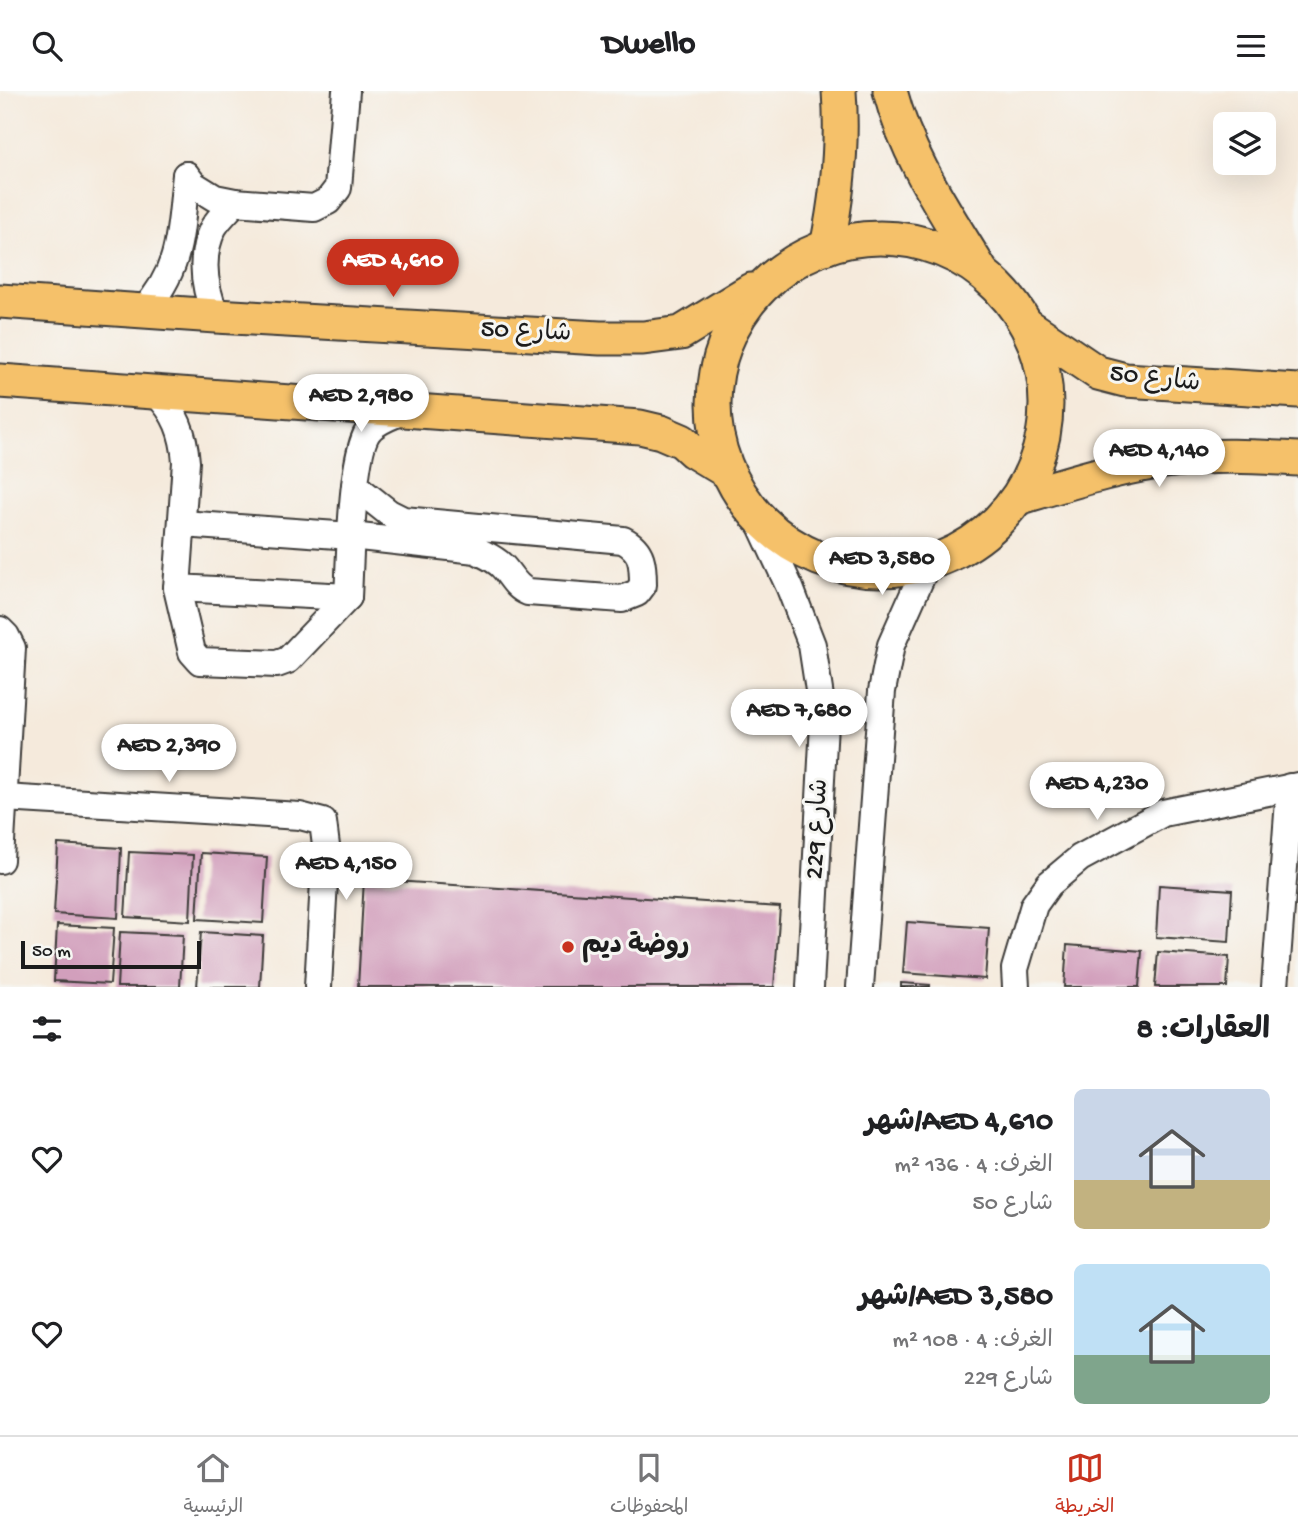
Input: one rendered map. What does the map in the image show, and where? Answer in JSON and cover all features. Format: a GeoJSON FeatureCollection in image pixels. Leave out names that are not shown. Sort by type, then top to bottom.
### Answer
{"type":"FeatureCollection","features":[{"type":"Feature","properties":{"kind":"main road"},"geometry":{"type":"LineString","coordinates":[[827,247],[842,150],[839,91]]}},
{"type":"Feature","properties":{"kind":"main road"},"geometry":{"type":"LineString","coordinates":[[890,91],[898,121],[913,155],[982,273],[1027,325],[1039,353],[1046,382],[1047,413],[1043,443],[1033,471],[1018,498],[993,527],[962,549],[927,563],[896,569],[865,569],[834,563],[805,552],[779,536],[756,515],[740,495],[728,472],[714,418],[714,389],[719,362],[729,335],[743,311],[761,289],[782,270],[827,247],[853,240],[908,240],[959,258],[982,273]]}},
{"type":"Feature","properties":{"kind":"main road","name":"شارع 50"},"geometry":{"type":"LineString","coordinates":[[0,301],[216,316],[600,338],[643,338],[681,333],[782,270]]}},
{"type":"Feature","properties":{"kind":"main road","name":"شارع 50"},"geometry":{"type":"LineString","coordinates":[[1027,325],[1098,373],[1125,380],[1298,391]]}},
{"type":"Feature","properties":{"kind":"main road"},"geometry":{"type":"LineString","coordinates":[[0,381],[639,427],[682,441],[693,451],[728,472]]}},
{"type":"Feature","properties":{"kind":"main road"},"geometry":{"type":"LineString","coordinates":[[1018,498],[1105,473],[1179,459],[1220,456],[1298,459]]}},
{"type":"Feature","properties":{"kind":"street"},"geometry":{"type":"LineString","coordinates":[[144,311],[166,282],[177,255],[186,174],[194,185],[215,198],[235,202],[314,208],[328,201],[338,188],[346,91]]}},
{"type":"Feature","properties":{"kind":"street"},"geometry":{"type":"LineString","coordinates":[[216,316],[205,281],[207,244],[214,226],[235,202]]}},
{"type":"Feature","properties":{"kind":"street"},"geometry":{"type":"LineString","coordinates":[[155,392],[176,418],[183,434],[186,462],[177,588],[192,652],[200,661],[206,663],[283,663],[348,597],[355,486],[361,448],[370,429],[405,409]]}},
{"type":"Feature","properties":{"kind":"street"},"geometry":{"type":"LineString","coordinates":[[182,524],[351,536],[476,550],[492,558],[521,589],[528,592],[622,599],[637,593],[643,585],[642,557],[623,540],[403,520],[389,513],[355,486]]}},
{"type":"Feature","properties":{"kind":"street","name":"شارع 229"},"geometry":{"type":"LineString","coordinates":[[756,515],[790,588],[812,645],[824,723],[810,987]]}},
{"type":"Feature","properties":{"kind":"street","name":"شارع 229"},"geometry":{"type":"LineString","coordinates":[[860,987],[882,691],[891,645],[927,563]]}},
{"type":"Feature","properties":{"kind":"street"},"geometry":{"type":"LineString","coordinates":[[177,588],[348,597]]}},
{"type":"Feature","properties":{"kind":"street"},"geometry":{"type":"LineString","coordinates":[[0,630],[12,648],[0,860]]}},
{"type":"Feature","properties":{"kind":"street"},"geometry":{"type":"LineString","coordinates":[[1016,987],[1015,968],[1034,905],[1049,884],[1080,858],[1163,813],[1294,787],[1275,987]]}},
{"type":"Feature","properties":{"kind":"street"},"geometry":{"type":"LineString","coordinates":[[4,798],[300,816],[323,822],[326,846],[318,987]]}},
{"type":"Feature","properties":{"kind":"building"},"geometry":{"type":"Polygon","coordinates":[[[58,844],[121,848],[118,918],[54,914],[58,844]]]}},
{"type":"Feature","properties":{"kind":"building"},"geometry":{"type":"Polygon","coordinates":[[[129,852],[193,855],[190,921],[125,917],[129,852]]]}},
{"type":"Feature","properties":{"kind":"building"},"geometry":{"type":"Polygon","coordinates":[[[201,853],[267,857],[263,923],[197,919],[201,853]]]}},
{"type":"Feature","properties":{"kind":"building","name":"روضة ديم"},"geometry":{"type":"Polygon","coordinates":[[[364,879],[780,907],[774,987],[358,987],[364,879]]]}},
{"type":"Feature","properties":{"kind":"building"},"geometry":{"type":"Polygon","coordinates":[[[1159,885],[1232,890],[1229,942],[1156,937],[1159,885]]]}},
{"type":"Feature","properties":{"kind":"building"},"geometry":{"type":"Polygon","coordinates":[[[907,922],[989,928],[985,979],[903,973],[907,922]]]}},
{"type":"Feature","properties":{"kind":"building"},"geometry":{"type":"Polygon","coordinates":[[[57,925],[114,928],[110,984],[54,981],[57,925]]]}},
{"type":"Feature","properties":{"kind":"building"},"geometry":{"type":"Polygon","coordinates":[[[120,932],[183,935],[180,987],[117,987],[120,932]]]}},
{"type":"Feature","properties":{"kind":"building"},"geometry":{"type":"Polygon","coordinates":[[[201,932],[263,936],[260,987],[197,987],[201,932]]]}},
{"type":"Feature","properties":{"kind":"building"},"geometry":{"type":"Polygon","coordinates":[[[1067,945],[1142,951],[1139,987],[1064,987],[1067,945]]]}},
{"type":"Feature","properties":{"kind":"building"},"geometry":{"type":"Polygon","coordinates":[[[1158,952],[1229,957],[1227,987],[1155,987],[1158,952]]]}},
{"type":"Feature","properties":{"kind":"building"},"geometry":{"type":"Polygon","coordinates":[[[901,983],[930,985],[930,987],[901,987],[901,983]]]}},
{"type":"Feature","properties":{"kind":"place","name":"روضة ديم"},"geometry":{"type":"Point","coordinates":[568,947]}}]}
